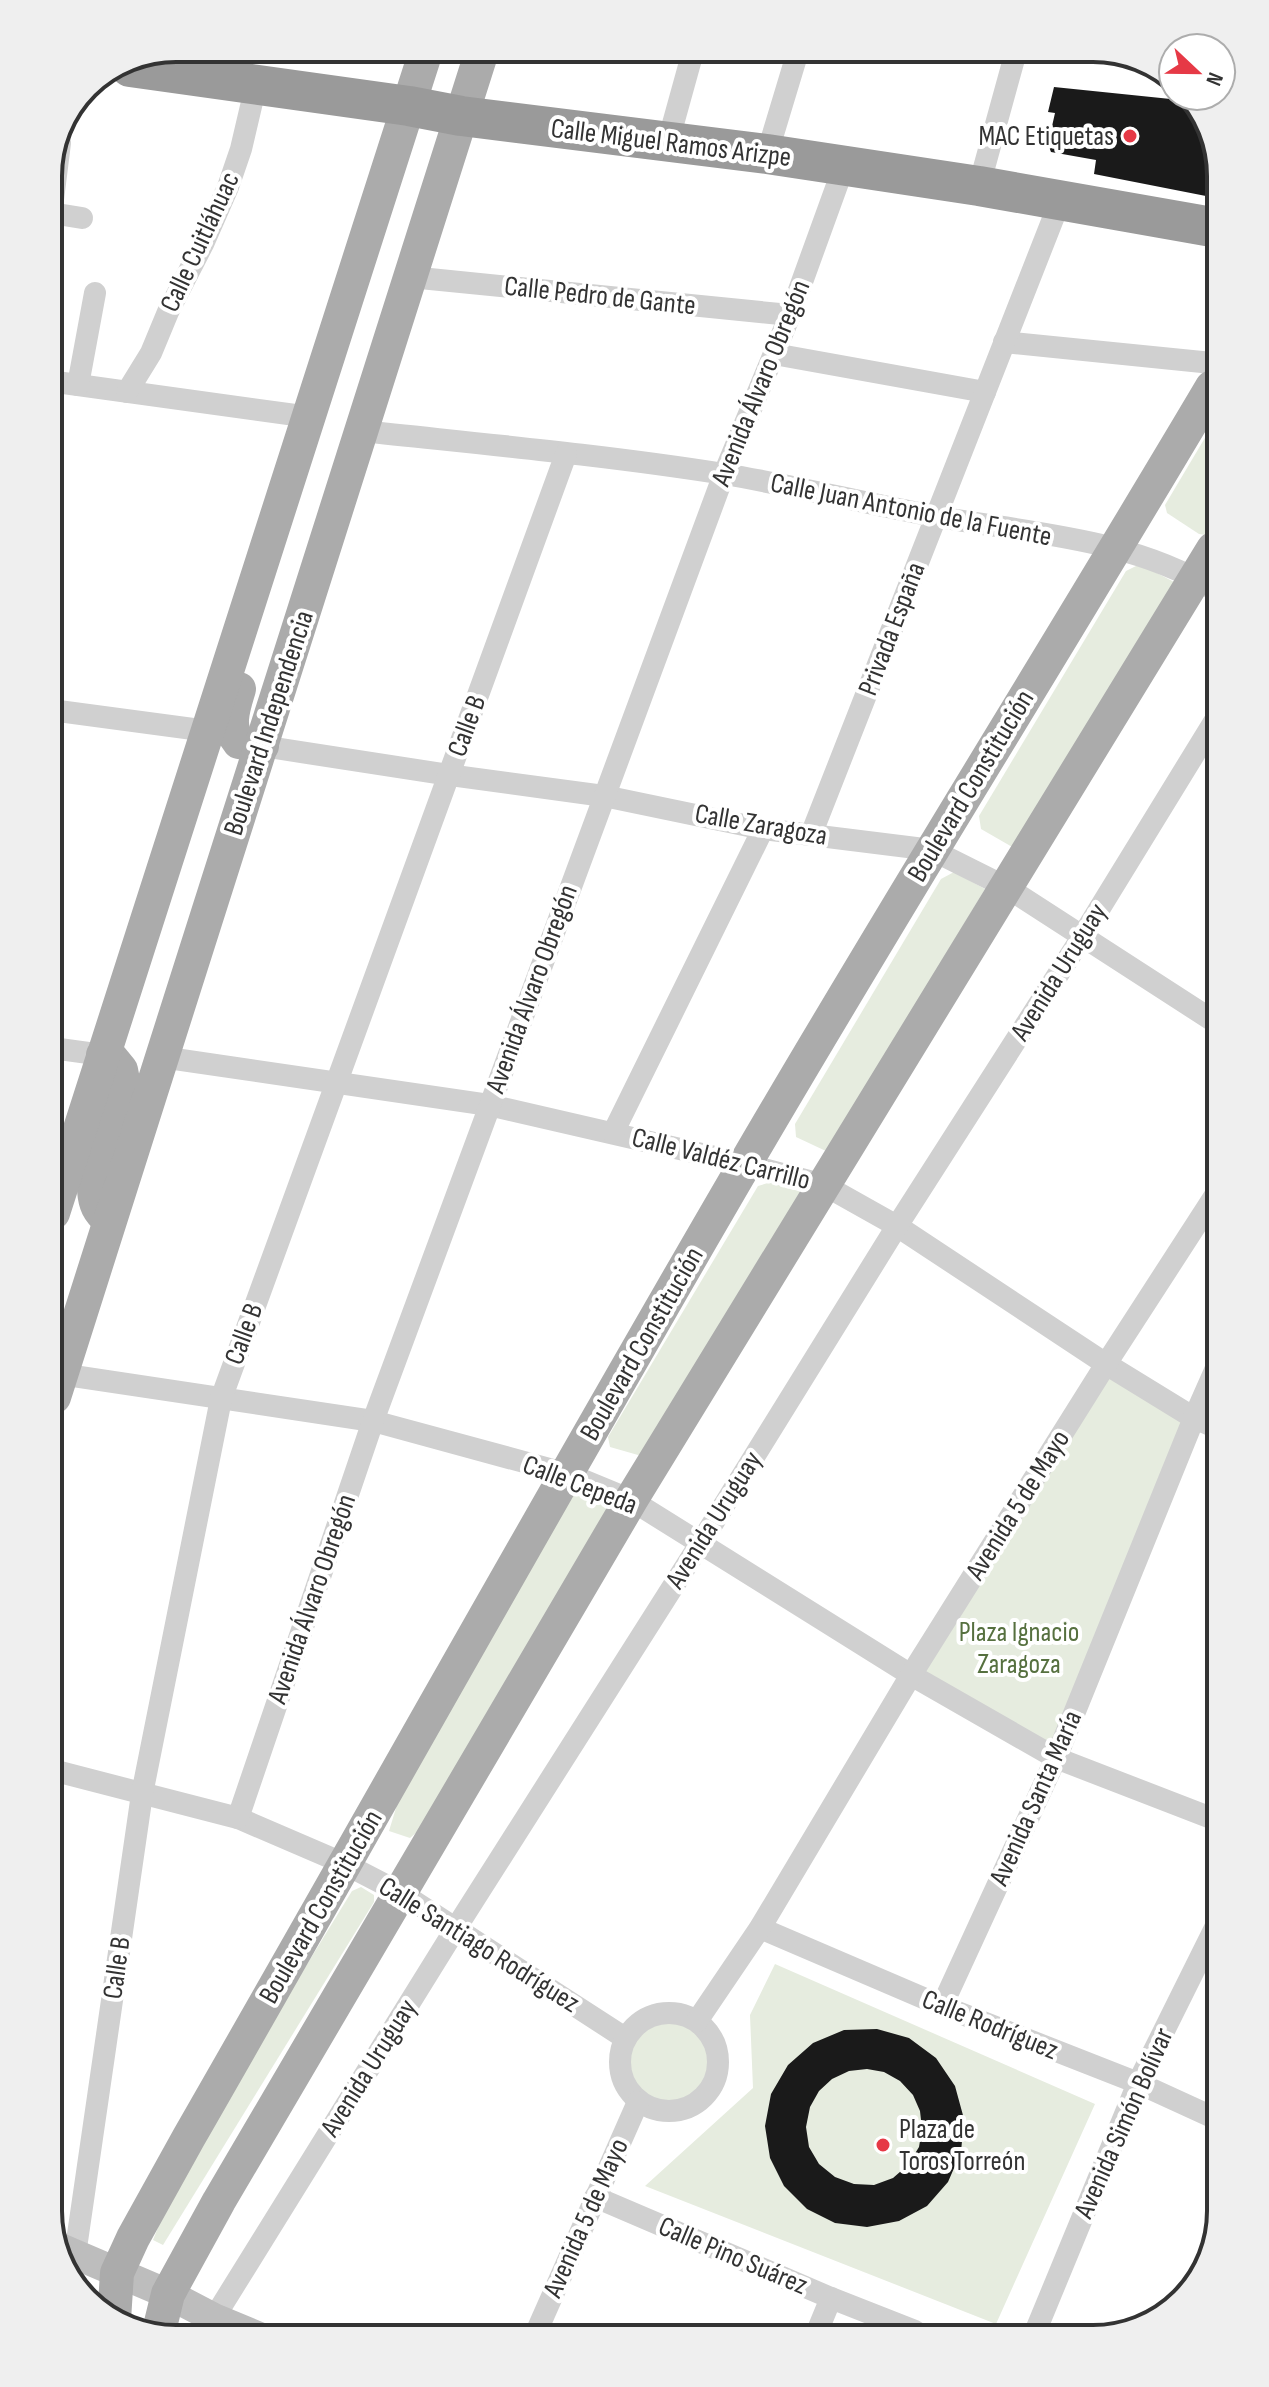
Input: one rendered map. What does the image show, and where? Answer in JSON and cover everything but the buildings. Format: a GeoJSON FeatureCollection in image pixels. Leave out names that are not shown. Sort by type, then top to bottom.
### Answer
{"type":"FeatureCollection","features":[{"type":"Feature","properties":{"kind":"highway","name":"Calle Miguel Ramos Arizpe"},"geometry":{"type":"LineString","coordinates":[[143,68],[234,71],[461,116],[767,154],[979,186],[1207,226]]}},
{"type":"Feature","properties":{"kind":"main road","name":"Boulevard Independencia"},"geometry":{"type":"LineString","coordinates":[[62,1185],[423,62]]}},
{"type":"Feature","properties":{"kind":"main road","name":"Boulevard Independencia"},"geometry":{"type":"LineString","coordinates":[[62,1369],[478,62]]}},
{"type":"Feature","properties":{"kind":"main road","name":"Boulevard Constitución"},"geometry":{"type":"LineString","coordinates":[[115,2307],[117,2273],[189,2137],[745,1164],[1207,395]]}},
{"type":"Feature","properties":{"kind":"main road"},"geometry":{"type":"LineString","coordinates":[[161,2324],[168,2294],[219,2201],[631,1500],[1006,887],[1207,572]]}},
{"type":"Feature","properties":{"kind":"main road"},"geometry":{"type":"LineString","coordinates":[[248,604],[256,633],[233,708],[231,726],[239,742],[262,746]]}},
{"type":"Feature","properties":{"kind":"main road"},"geometry":{"type":"LineString","coordinates":[[103,1055],[112,1059],[121,1070],[125,1091],[94,1190],[95,1203],[109,1220]]}},
{"type":"Feature","properties":{"kind":"main road"},"geometry":{"type":"LineString","coordinates":[[71,2253],[168,2294],[231,2325]]}},
{"type":"Feature","properties":{"kind":"street"},"geometry":{"type":"LineString","coordinates":[[668,142],[690,62]]}},
{"type":"Feature","properties":{"kind":"street"},"geometry":{"type":"LineString","coordinates":[[767,154],[795,62]]}},
{"type":"Feature","properties":{"kind":"street"},"geometry":{"type":"LineString","coordinates":[[979,186],[1013,62]]}},
{"type":"Feature","properties":{"kind":"street","name":"Calle Cuitláhuac"},"geometry":{"type":"LineString","coordinates":[[127,392],[151,353],[203,244],[241,149],[234,71]]}},
{"type":"Feature","properties":{"kind":"street","name":"Avenida Álvaro Obregón"},"geometry":{"type":"LineString","coordinates":[[238,1818],[373,1421],[724,474],[790,315],[844,166]]}},
{"type":"Feature","properties":{"kind":"street","name":"Privada España"},"geometry":{"type":"LineString","coordinates":[[811,835],[1060,201]]}},
{"type":"Feature","properties":{"kind":"street"},"geometry":{"type":"LineString","coordinates":[[62,221],[82,218]]}},
{"type":"Feature","properties":{"kind":"street","name":"Calle Pedro de Gante"},"geometry":{"type":"LineString","coordinates":[[410,277],[790,315]]}},
{"type":"Feature","properties":{"kind":"street"},"geometry":{"type":"LineString","coordinates":[[78,385],[95,293]]}},
{"type":"Feature","properties":{"kind":"street"},"geometry":{"type":"LineString","coordinates":[[1004,342],[1207,362]]}},
{"type":"Feature","properties":{"kind":"street"},"geometry":{"type":"LineString","coordinates":[[774,354],[985,392]]}},
{"type":"Feature","properties":{"kind":"street"},"geometry":{"type":"LineString","coordinates":[[62,383],[310,417]]}},
{"type":"Feature","properties":{"kind":"street","name":"Calle Juan Antonio de la Fuente"},"geometry":{"type":"LineString","coordinates":[[362,431],[724,474],[1117,548],[1207,572]]}},
{"type":"Feature","properties":{"kind":"street","name":"Calle B"},"geometry":{"type":"LineString","coordinates":[[67,2243],[142,1794],[221,1399],[566,454]]}},
{"type":"Feature","properties":{"kind":"street"},"geometry":{"type":"LineString","coordinates":[[62,711],[208,731]]}},
{"type":"Feature","properties":{"kind":"street","name":"Avenida Uruguay"},"geometry":{"type":"LineString","coordinates":[[214,2318],[1207,733]]}},
{"type":"Feature","properties":{"kind":"street","name":"Calle Zaragoza"},"geometry":{"type":"LineString","coordinates":[[262,746],[604,796],[763,829],[932,850],[1006,887],[1207,1017]]}},
{"type":"Feature","properties":{"kind":"street"},"geometry":{"type":"LineString","coordinates":[[613,1133],[763,829]]}},
{"type":"Feature","properties":{"kind":"street"},"geometry":{"type":"LineString","coordinates":[[62,1049],[103,1055]]}},
{"type":"Feature","properties":{"kind":"street","name":"Calle Valdéz Carrillo"},"geometry":{"type":"LineString","coordinates":[[161,1057],[489,1105],[824,1185],[897,1226],[1106,1364],[1207,1424]]}},
{"type":"Feature","properties":{"kind":"street","name":"Avenida 5 de Mayo"},"geometry":{"type":"LineString","coordinates":[[697,2021],[760,1928],[911,1675],[1207,1208]]}},
{"type":"Feature","properties":{"kind":"street","name":"Calle Cepeda"},"geometry":{"type":"LineString","coordinates":[[62,1385],[221,1399],[373,1421],[568,1474],[631,1500],[911,1675],[1056,1758],[1207,1816]]}},
{"type":"Feature","properties":{"kind":"street","name":"Avenida Santa María"},"geometry":{"type":"LineString","coordinates":[[942,2006],[1056,1758],[1207,1389]]}},
{"type":"Feature","properties":{"kind":"street","name":"Calle Santiago Rodríguez"},"geometry":{"type":"LineString","coordinates":[[62,1773],[238,1818],[345,1864],[401,1893],[625,2038]]}},
{"type":"Feature","properties":{"kind":"street","name":"Calle Rodríguez"},"geometry":{"type":"LineString","coordinates":[[760,1928],[942,2006],[1138,2083],[1207,2115]]}},
{"type":"Feature","properties":{"kind":"street","name":"Avenida Simón Bolívar"},"geometry":{"type":"LineString","coordinates":[[1038,2325],[1138,2083],[1207,1944]]}},
{"type":"Feature","properties":{"kind":"street"},"geometry":{"type":"LineString","coordinates":[[658,2014],[682,2015],[697,2021],[708,2032],[718,2062],[716,2078],[709,2092],[683,2110],[667,2112],[638,2102],[626,2089],[620,2072],[620,2054],[625,2038],[636,2025],[658,2014]]}},
{"type":"Feature","properties":{"kind":"street","name":"Avenida 5 de Mayo"},"geometry":{"type":"LineString","coordinates":[[539,2325],[638,2102]]}},
{"type":"Feature","properties":{"kind":"street","name":"Calle Pino Suárez"},"geometry":{"type":"LineString","coordinates":[[595,2197],[900,2325]]}},
{"type":"Feature","properties":{"kind":"street"},"geometry":{"type":"LineString","coordinates":[[820,2325],[831,2298]]}},
{"type":"Feature","properties":{"kind":"green space"},"geometry":{"type":"Polygon","coordinates":[[[1207,434],[1207,535],[1199,534],[1167,513],[1165,505],[1207,434]]]}},
{"type":"Feature","properties":{"kind":"green space"},"geometry":{"type":"Polygon","coordinates":[[[1140,564],[1174,582],[1014,848],[981,829],[979,816],[1126,571],[1140,564]]]}},
{"type":"Feature","properties":{"kind":"green space"},"geometry":{"type":"Polygon","coordinates":[[[954,872],[985,889],[828,1152],[796,1137],[795,1124],[941,879],[954,872]]]}},
{"type":"Feature","properties":{"kind":"green space"},"geometry":{"type":"Polygon","coordinates":[[[771,1182],[804,1193],[645,1457],[610,1447],[608,1437],[758,1186],[771,1182]]]}},
{"type":"Feature","properties":{"kind":"green space","name":"Plaza Ignacio Zaragoza"},"geometry":{"type":"Polygon","coordinates":[[[1106,1366],[1193,1419],[1055,1758],[913,1675],[1106,1366]]]}},
{"type":"Feature","properties":{"kind":"green space"},"geometry":{"type":"Polygon","coordinates":[[[584,1492],[606,1501],[613,1513],[417,1832],[410,1838],[389,1831],[407,1772],[573,1496],[584,1492]]]}},
{"type":"Feature","properties":{"kind":"green space"},"geometry":{"type":"Polygon","coordinates":[[[361,1887],[374,1895],[374,1902],[163,2245],[153,2240],[182,2168],[352,1891],[361,1887]]]}},
{"type":"Feature","properties":{"kind":"green space","name":"Plaza de Toros Torreón"},"geometry":{"type":"Polygon","coordinates":[[[775,1964],[1095,2104],[996,2324],[645,2186],[753,2088],[750,2015],[775,1964]]]}},
{"type":"Feature","properties":{"kind":"green space"},"geometry":{"type":"Polygon","coordinates":[[[669,2020],[685,2023],[698,2032],[707,2045],[710,2061],[707,2077],[698,2090],[685,2099],[669,2102],[653,2099],[640,2090],[631,2077],[628,2061],[631,2045],[640,2032],[653,2023],[669,2020]]]}},
{"type":"Feature","properties":{"kind":"place","name":"MAC Etiquetas"},"geometry":{"type":"Point","coordinates":[1130,136]}},
{"type":"Feature","properties":{"kind":"place","name":"Plaza de Toros Torreón"},"geometry":{"type":"Point","coordinates":[883,2145]}}]}
